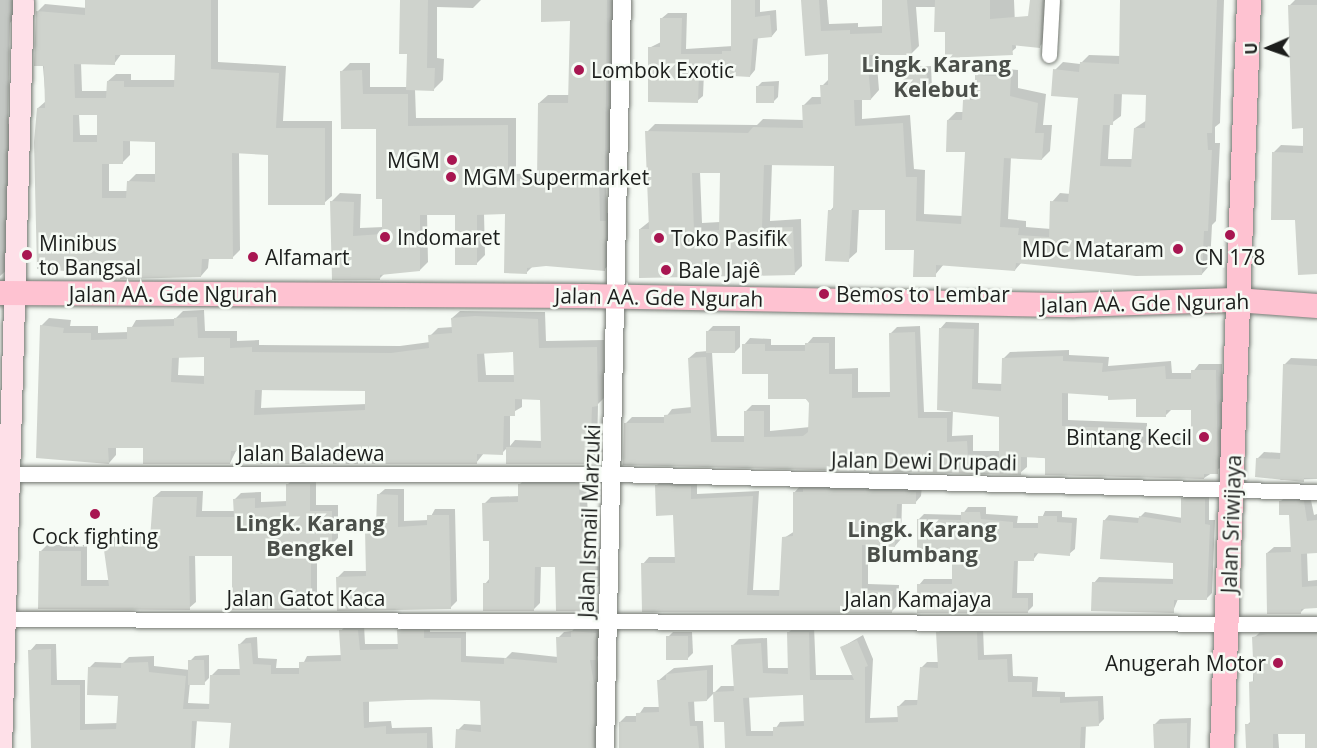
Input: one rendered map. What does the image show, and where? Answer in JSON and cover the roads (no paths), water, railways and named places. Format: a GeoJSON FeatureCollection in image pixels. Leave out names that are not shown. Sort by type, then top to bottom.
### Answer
{"type":"FeatureCollection","features":[{"type":"Feature","properties":{"kind":"main road"},"geometry":{"type":"LineString","coordinates":[[1,748],[8,474],[8,293],[23,0]]}},
{"type":"Feature","properties":{"kind":"main road","name":"Jalan Sriwijaya"},"geometry":{"type":"LineString","coordinates":[[1222,748],[1226,622],[1234,489],[1236,300],[1249,0]]}},
{"type":"Feature","properties":{"kind":"main road","name":"Jalan AA. Gde Ngurah"},"geometry":{"type":"LineString","coordinates":[[8,293],[618,296],[1073,305],[1236,300],[1317,306]]}},
{"type":"Feature","properties":{"kind":"street","name":"Jalan Ismail Marzuki"},"geometry":{"type":"LineString","coordinates":[[605,748],[614,474],[622,0]]}},
{"type":"Feature","properties":{"kind":"street"},"geometry":{"type":"LineString","coordinates":[[1049,55],[1052,0]]}},
{"type":"Feature","properties":{"kind":"street","name":"Jalan Baladewa"},"geometry":{"type":"LineString","coordinates":[[8,474],[614,474]]}},
{"type":"Feature","properties":{"kind":"street","name":"Jalan Dewi Drupadi"},"geometry":{"type":"LineString","coordinates":[[614,474],[1317,492]]}},
{"type":"Feature","properties":{"kind":"street","name":"Jalan Gatot Kaca"},"geometry":{"type":"LineString","coordinates":[[4,619],[609,619]]}},
{"type":"Feature","properties":{"kind":"street","name":"Jalan Kamajaya"},"geometry":{"type":"LineString","coordinates":[[609,619],[1317,624]]}},
{"type":"Feature","properties":{"kind":"place","name":"Lombok Exotic"},"geometry":{"type":"Point","coordinates":[579,70]}},
{"type":"Feature","properties":{"kind":"place","name":"MGM"},"geometry":{"type":"Point","coordinates":[452,160]}},
{"type":"Feature","properties":{"kind":"place","name":"MGM Supermarket"},"geometry":{"type":"Point","coordinates":[451,177]}},
{"type":"Feature","properties":{"kind":"place","name":"CN 178"},"geometry":{"type":"Point","coordinates":[1230,235]}},
{"type":"Feature","properties":{"kind":"place","name":"Indomaret"},"geometry":{"type":"Point","coordinates":[385,237]}},
{"type":"Feature","properties":{"kind":"place","name":"Toko Pasifik"},"geometry":{"type":"Point","coordinates":[659,238]}},
{"type":"Feature","properties":{"kind":"place","name":"MDC Mataram"},"geometry":{"type":"Point","coordinates":[1178,249]}},
{"type":"Feature","properties":{"kind":"place","name":"Minibus to Bangsal"},"geometry":{"type":"Point","coordinates":[27,255]}},
{"type":"Feature","properties":{"kind":"place","name":"Alfamart"},"geometry":{"type":"Point","coordinates":[253,257]}},
{"type":"Feature","properties":{"kind":"place","name":"Bale Jajê"},"geometry":{"type":"Point","coordinates":[666,270]}},
{"type":"Feature","properties":{"kind":"place","name":"Bemos to Lembar"},"geometry":{"type":"Point","coordinates":[824,294]}},
{"type":"Feature","properties":{"kind":"place","name":"Bintang Kecil"},"geometry":{"type":"Point","coordinates":[1204,437]}},
{"type":"Feature","properties":{"kind":"place","name":"Cock fighting"},"geometry":{"type":"Point","coordinates":[95,514]}},
{"type":"Feature","properties":{"kind":"place","name":"Anugerah Motor"},"geometry":{"type":"Point","coordinates":[1278,663]}},
{"type":"Feature","properties":{"kind":"district","name":"Lingk. Karang Kelebut"},"geometry":{"type":"Point","coordinates":[936,76]}},
{"type":"Feature","properties":{"kind":"district","name":"Lingk. Karang Bengkel"},"geometry":{"type":"Point","coordinates":[310,534]}},
{"type":"Feature","properties":{"kind":"district","name":"Lingk. Karang Blumbang"},"geometry":{"type":"Point","coordinates":[922,540]}}]}
